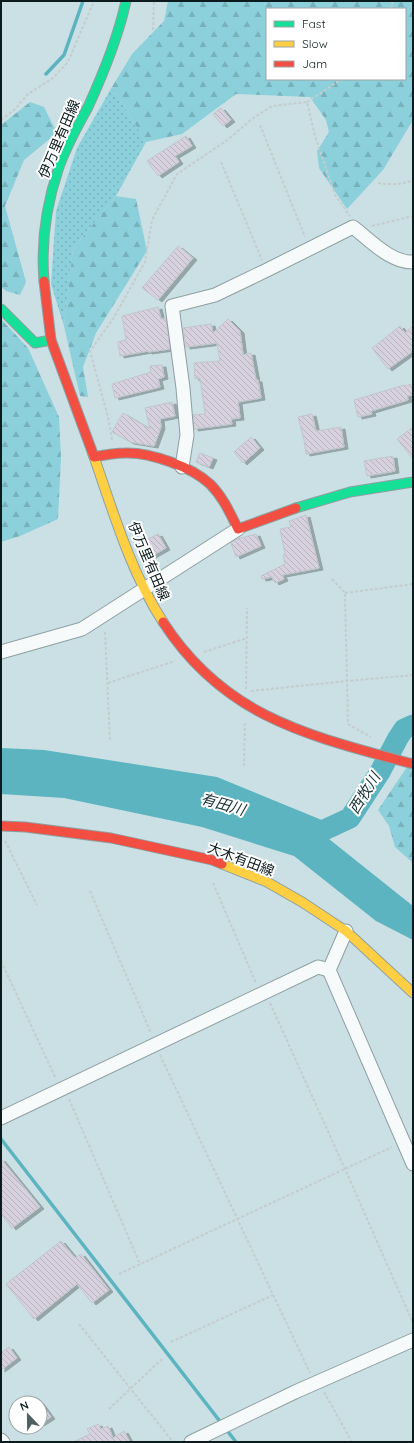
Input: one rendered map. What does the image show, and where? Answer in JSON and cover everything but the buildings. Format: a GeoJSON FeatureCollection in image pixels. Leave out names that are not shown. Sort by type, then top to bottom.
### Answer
{"type":"FeatureCollection","features":[{"type":"Feature","properties":{"kind":"main road","name":"伊万里有田線"},"geometry":{"type":"LineString","coordinates":[[126,1],[114,46],[102,77],[59,169],[45,228],[42,256],[45,310],[51,340],[136,574],[159,619],[194,662],[216,683],[237,699],[260,714],[292,728],[413,764]]}},
{"type":"Feature","properties":{"kind":"main road"},"geometry":{"type":"LineString","coordinates":[[1,309],[35,343],[51,340]]}},
{"type":"Feature","properties":{"kind":"main road"},"geometry":{"type":"LineString","coordinates":[[94,457],[114,453],[135,452],[151,455],[182,467],[204,478],[222,498],[238,529],[298,506],[350,492],[413,482]]}},
{"type":"Feature","properties":{"kind":"main road","name":"大木有田線"},"geometry":{"type":"LineString","coordinates":[[1,826],[25,827],[111,838],[212,860],[267,882],[302,902],[346,931],[413,993]]}},
{"type":"Feature","properties":{"kind":"street"},"geometry":{"type":"LineString","coordinates":[[182,467],[187,435],[183,388],[172,306],[215,295],[359,227],[392,257],[407,262],[413,262]]}},
{"type":"Feature","properties":{"kind":"street"},"geometry":{"type":"LineString","coordinates":[[1,652],[82,629],[238,529]]}},
{"type":"Feature","properties":{"kind":"street"},"geometry":{"type":"LineString","coordinates":[[346,931],[329,970],[413,1164]]}},
{"type":"Feature","properties":{"kind":"street"},"geometry":{"type":"LineString","coordinates":[[1,1118],[318,967],[329,970]]}},
{"type":"Feature","properties":{"kind":"street"},"geometry":{"type":"LineString","coordinates":[[191,1442],[295,1392],[413,1340]]}},
{"type":"Feature","properties":{"kind":"path"},"geometry":{"type":"LineString","coordinates":[[1,120],[28,94],[54,78],[68,62],[94,1]]}},
{"type":"Feature","properties":{"kind":"path"},"geometry":{"type":"LineString","coordinates":[[153,30],[154,1]]}},
{"type":"Feature","properties":{"kind":"path"},"geometry":{"type":"LineString","coordinates":[[114,453],[108,417],[90,351],[113,319],[145,262],[152,220],[156,210],[177,174],[226,141],[252,119],[272,106],[307,102],[340,80]]}},
{"type":"Feature","properties":{"kind":"path"},"geometry":{"type":"LineString","coordinates":[[307,102],[335,196],[352,220],[359,227],[413,216]]}},
{"type":"Feature","properties":{"kind":"path"},"geometry":{"type":"LineString","coordinates":[[260,125],[308,244]]}},
{"type":"Feature","properties":{"kind":"path"},"geometry":{"type":"LineString","coordinates":[[221,162],[262,260]]}},
{"type":"Feature","properties":{"kind":"path"},"geometry":{"type":"LineString","coordinates":[[378,183],[390,185],[404,184],[413,180]]}},
{"type":"Feature","properties":{"kind":"path"},"geometry":{"type":"LineString","coordinates":[[332,580],[345,593],[348,724],[376,739]]}},
{"type":"Feature","properties":{"kind":"path"},"geometry":{"type":"LineString","coordinates":[[345,593],[413,584]]}},
{"type":"Feature","properties":{"kind":"path"},"geometry":{"type":"LineString","coordinates":[[105,632],[110,741]]}},
{"type":"Feature","properties":{"kind":"path"},"geometry":{"type":"LineString","coordinates":[[246,692],[413,675]]}},
{"type":"Feature","properties":{"kind":"path"},"geometry":{"type":"LineString","coordinates":[[5,840],[37,905]]}},
{"type":"Feature","properties":{"kind":"path"},"geometry":{"type":"LineString","coordinates":[[213,883],[259,989]]}},
{"type":"Feature","properties":{"kind":"path"},"geometry":{"type":"LineString","coordinates":[[90,891],[153,1039]]}},
{"type":"Feature","properties":{"kind":"path"},"geometry":{"type":"LineString","coordinates":[[1,960],[58,1084]]}},
{"type":"Feature","properties":{"kind":"path"},"geometry":{"type":"LineString","coordinates":[[269,1002],[413,1323]]}},
{"type":"Feature","properties":{"kind":"path"},"geometry":{"type":"LineString","coordinates":[[160,1054],[312,1377]]}},
{"type":"Feature","properties":{"kind":"path"},"geometry":{"type":"LineString","coordinates":[[68,1098],[140,1264]]}},
{"type":"Feature","properties":{"kind":"path"},"geometry":{"type":"LineString","coordinates":[[120,1274],[392,1147]]}},
{"type":"Feature","properties":{"kind":"path"},"geometry":{"type":"LineString","coordinates":[[171,1342],[273,1295]]}},
{"type":"Feature","properties":{"kind":"path"},"geometry":{"type":"LineString","coordinates":[[79,1324],[173,1442]]}},
{"type":"Feature","properties":{"kind":"path"},"geometry":{"type":"LineString","coordinates":[[109,1409],[163,1358]]}},
{"type":"Feature","properties":{"kind":"path"},"geometry":{"type":"LineString","coordinates":[[324,1392],[352,1442]]}},
{"type":"Feature","properties":{"kind":"green space"},"geometry":{"type":"Polygon","coordinates":[[[168,1],[413,1],[413,120],[383,170],[347,209],[319,168],[317,151],[329,132],[326,120],[310,97],[236,94],[182,134],[146,142],[112,87],[132,54],[164,21],[168,1]]]}},
{"type":"Feature","properties":{"kind":"green space"},"geometry":{"type":"Polygon","coordinates":[[[112,87],[146,142],[116,196],[73,249],[64,326],[51,284],[56,211],[77,148],[112,87]]]}},
{"type":"Feature","properties":{"kind":"green space"},"geometry":{"type":"Polygon","coordinates":[[[30,102],[44,107],[57,133],[24,160],[5,206],[26,282],[20,295],[6,291],[1,287],[1,125],[30,102]]]}},
{"type":"Feature","properties":{"kind":"green space"},"geometry":{"type":"Polygon","coordinates":[[[116,196],[136,199],[147,251],[96,333],[83,367],[88,397],[80,396],[64,326],[73,249],[116,196]]]}},
{"type":"Feature","properties":{"kind":"green space"},"geometry":{"type":"Polygon","coordinates":[[[1,319],[28,348],[59,417],[61,458],[58,519],[20,536],[1,542],[1,319]]]}},
{"type":"Feature","properties":{"kind":"green space"},"geometry":{"type":"Polygon","coordinates":[[[407,767],[413,770],[413,863],[395,847],[389,826],[378,810],[407,767]]]}},
{"type":"Feature","properties":{"kind":"water","name":"有田川"},"geometry":{"type":"Polygon","coordinates":[[[1,748],[44,750],[217,777],[334,825],[329,839],[413,906],[413,940],[376,921],[294,856],[202,827],[64,798],[1,794],[1,748]]]}},
{"type":"Feature","properties":{"kind":"waterway"},"geometry":{"type":"LineString","coordinates":[[46,74],[64,55],[83,1]]}},
{"type":"Feature","properties":{"kind":"waterway","name":"西牧川"},"geometry":{"type":"LineString","coordinates":[[307,838],[350,818],[380,772],[404,729],[413,725]]}},
{"type":"Feature","properties":{"kind":"waterway"},"geometry":{"type":"LineString","coordinates":[[1,1139],[236,1442]]}},
{"type":"Feature","properties":{"kind":"traffic: fast"},"geometry":{"type":"LineString","coordinates":[[44,281],[43,253],[45,225],[50,197],[64,154],[88,107],[105,68],[115,42],[126,1]]}},
{"type":"Feature","properties":{"kind":"traffic: fast"},"geometry":{"type":"LineString","coordinates":[[1,309],[35,343],[51,340]]}},
{"type":"Feature","properties":{"kind":"traffic: fast"},"geometry":{"type":"LineString","coordinates":[[296,508],[350,492],[413,482]]}},
{"type":"Feature","properties":{"kind":"traffic: slow"},"geometry":{"type":"LineString","coordinates":[[93,454],[123,540],[141,582],[163,622]]}},
{"type":"Feature","properties":{"kind":"traffic: slow"},"geometry":{"type":"LineString","coordinates":[[222,864],[267,882],[302,902],[346,931],[413,993]]}},
{"type":"Feature","properties":{"kind":"traffic: jam"},"geometry":{"type":"LineString","coordinates":[[44,281],[51,340],[93,454]]}},
{"type":"Feature","properties":{"kind":"traffic: jam"},"geometry":{"type":"LineString","coordinates":[[94,457],[109,454],[135,453],[158,458],[182,466],[202,478],[215,489],[226,505],[238,529],[296,508]]}},
{"type":"Feature","properties":{"kind":"traffic: jam"},"geometry":{"type":"LineString","coordinates":[[163,622],[187,655],[214,681],[242,702],[305,732],[339,744],[413,764]]}},
{"type":"Feature","properties":{"kind":"traffic: jam"},"geometry":{"type":"LineString","coordinates":[[1,826],[25,827],[111,838],[212,860],[222,864]]}}]}
